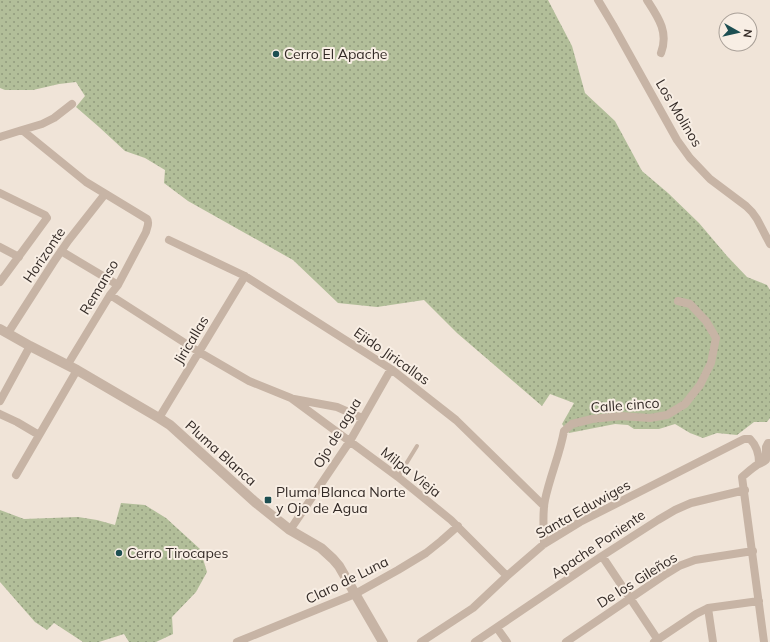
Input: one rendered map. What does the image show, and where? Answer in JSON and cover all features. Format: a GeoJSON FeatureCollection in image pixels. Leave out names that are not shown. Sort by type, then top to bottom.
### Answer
{"type":"FeatureCollection","features":[{"type":"Feature","properties":{"kind":"street","name":"Los Molinos"},"geometry":{"type":"LineString","coordinates":[[598,0],[677,140],[690,158],[710,179],[752,212],[770,244]]}},
{"type":"Feature","properties":{"kind":"street"},"geometry":{"type":"LineString","coordinates":[[647,0],[658,17],[662,27],[664,36],[661,53]]}},
{"type":"Feature","properties":{"kind":"street"},"geometry":{"type":"LineString","coordinates":[[0,137],[42,124],[54,118],[72,104]]}},
{"type":"Feature","properties":{"kind":"street"},"geometry":{"type":"LineString","coordinates":[[22,130],[73,172],[105,194]]}},
{"type":"Feature","properties":{"kind":"street"},"geometry":{"type":"LineString","coordinates":[[0,193],[45,215],[47,218],[0,282]]}},
{"type":"Feature","properties":{"kind":"street","name":"Remanso"},"geometry":{"type":"LineString","coordinates":[[16,475],[39,434],[110,294],[118,284],[146,232],[148,220],[105,194]]}},
{"type":"Feature","properties":{"kind":"street","name":"Horizonte"},"geometry":{"type":"LineString","coordinates":[[4,331],[61,251],[105,194]]}},
{"type":"Feature","properties":{"kind":"street","name":"Ejido Jiricallas"},"geometry":{"type":"LineString","coordinates":[[169,240],[245,276],[391,369],[456,420],[544,506]]}},
{"type":"Feature","properties":{"kind":"street"},"geometry":{"type":"LineString","coordinates":[[0,247],[19,257]]}},
{"type":"Feature","properties":{"kind":"street"},"geometry":{"type":"LineString","coordinates":[[61,251],[118,284]]}},
{"type":"Feature","properties":{"kind":"street","name":"Jiricallas"},"geometry":{"type":"LineString","coordinates":[[159,418],[245,276]]}},
{"type":"Feature","properties":{"kind":"street","name":"Milpa Vieja"},"geometry":{"type":"LineString","coordinates":[[110,294],[199,352],[249,381],[291,398],[337,407],[362,418]]}},
{"type":"Feature","properties":{"kind":"street","name":"Calle cinco"},"geometry":{"type":"LineString","coordinates":[[544,506],[562,445],[564,431],[572,424],[592,418],[621,416],[650,418],[667,415],[685,404],[700,385],[711,363],[716,338],[706,322],[690,304],[678,301]]}},
{"type":"Feature","properties":{"kind":"street","name":"Pluma Blanca"},"geometry":{"type":"LineString","coordinates":[[4,331],[72,367],[170,425],[256,502],[290,530],[321,548],[339,566],[384,642]]}},
{"type":"Feature","properties":{"kind":"street"},"geometry":{"type":"LineString","coordinates":[[0,401],[30,346]]}},
{"type":"Feature","properties":{"kind":"street","name":"Ojo de agua"},"geometry":{"type":"LineString","coordinates":[[290,530],[350,441],[391,369]]}},
{"type":"Feature","properties":{"kind":"street","name":"Milpa Vieja"},"geometry":{"type":"LineString","coordinates":[[291,398],[398,477],[458,526],[507,576]]}},
{"type":"Feature","properties":{"kind":"street"},"geometry":{"type":"LineString","coordinates":[[0,414],[39,434]]}},
{"type":"Feature","properties":{"kind":"street","name":"Santa Eduwiges"},"geometry":{"type":"LineString","coordinates":[[421,642],[473,608],[544,544],[580,522],[744,439],[750,439],[755,444],[759,456],[759,463]]}},
{"type":"Feature","properties":{"kind":"street"},"geometry":{"type":"LineString","coordinates":[[764,642],[742,476],[759,463],[763,463],[766,460],[766,447],[768,443],[770,443]]}},
{"type":"Feature","properties":{"kind":"street","name":"Apache Poniente"},"geometry":{"type":"LineString","coordinates":[[475,642],[602,556],[675,510],[691,503],[745,490]]}},
{"type":"Feature","properties":{"kind":"street"},"geometry":{"type":"LineString","coordinates":[[544,506],[544,544]]}},
{"type":"Feature","properties":{"kind":"street","name":"Claro de Luna"},"geometry":{"type":"LineString","coordinates":[[237,642],[355,594],[426,553],[458,526]]}},
{"type":"Feature","properties":{"kind":"street","name":"De los Gileños"},"geometry":{"type":"LineString","coordinates":[[566,642],[679,566],[695,560],[753,551]]}},
{"type":"Feature","properties":{"kind":"street"},"geometry":{"type":"LineString","coordinates":[[602,556],[656,641],[696,614],[708,608],[759,601]]}},
{"type":"Feature","properties":{"kind":"street"},"geometry":{"type":"LineString","coordinates":[[708,608],[713,642]]}},
{"type":"Feature","properties":{"kind":"street"},"geometry":{"type":"LineString","coordinates":[[497,628],[507,642]]}},
{"type":"Feature","properties":{"kind":"lane"},"geometry":{"type":"LineString","coordinates":[[398,477],[417,446]]}},
{"type":"Feature","properties":{"kind":"green space"},"geometry":{"type":"Polygon","coordinates":[[[0,0],[548,0],[572,46],[585,93],[615,121],[642,171],[668,193],[699,223],[747,277],[767,285],[770,290],[770,418],[767,422],[754,422],[737,435],[717,433],[703,438],[690,433],[675,424],[659,429],[634,429],[628,425],[615,424],[569,433],[562,424],[574,403],[550,394],[542,406],[457,333],[424,300],[377,307],[338,303],[293,260],[188,201],[164,183],[165,170],[145,158],[125,151],[76,107],[85,96],[76,82],[33,90],[5,90],[0,88],[0,0]]]}},
{"type":"Feature","properties":{"kind":"green space"},"geometry":{"type":"Polygon","coordinates":[[[121,503],[145,505],[166,518],[200,549],[207,572],[196,592],[172,617],[173,634],[156,642],[129,642],[124,634],[99,642],[83,642],[54,623],[47,630],[35,622],[0,582],[0,510],[24,519],[78,517],[115,525],[121,503]]]}},
{"type":"Feature","properties":{"kind":"place","name":"Cerro El Apache"},"geometry":{"type":"Point","coordinates":[276,54]}},
{"type":"Feature","properties":{"kind":"place","name":"Pluma Blanca Norte y Ojo de Agua"},"geometry":{"type":"Point","coordinates":[268,500]}},
{"type":"Feature","properties":{"kind":"place","name":"Cerro Tirocapes"},"geometry":{"type":"Point","coordinates":[119,553]}}]}
